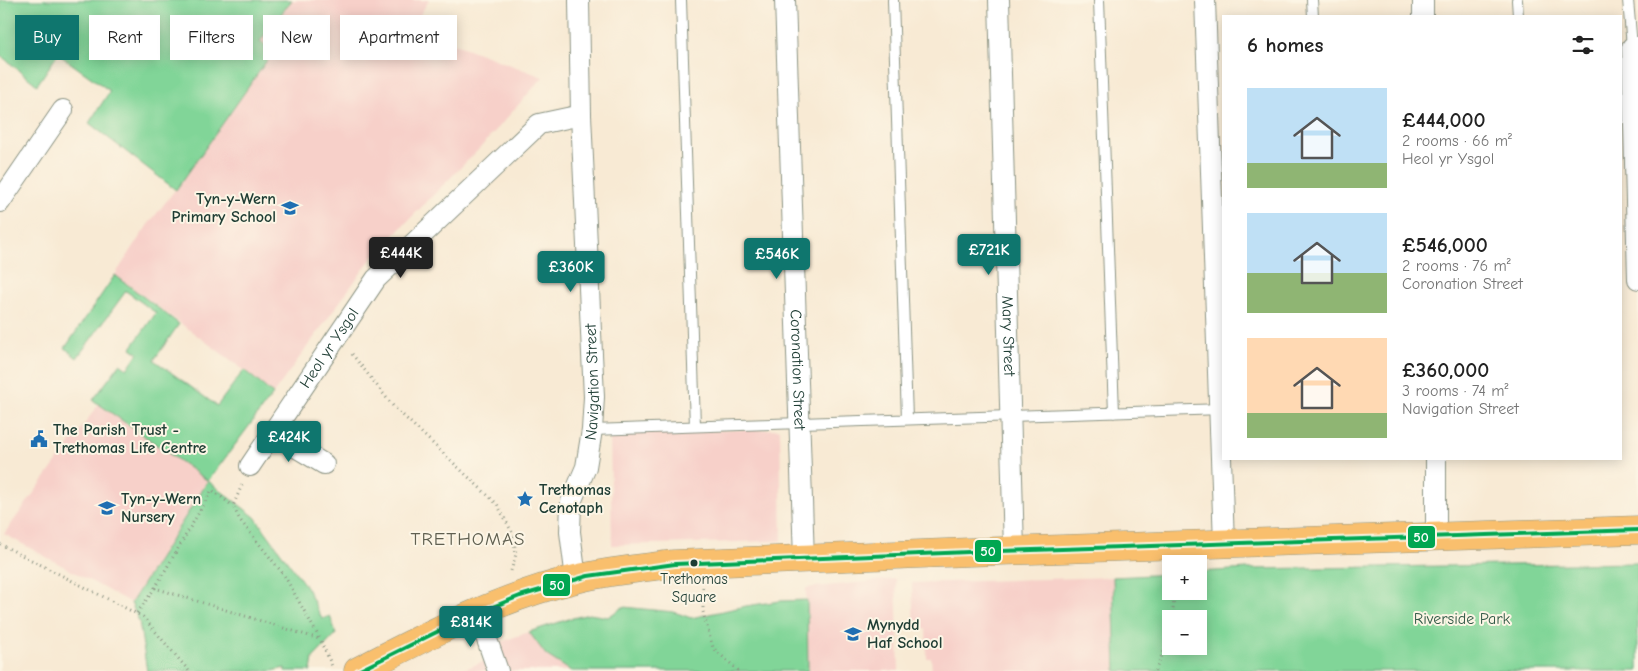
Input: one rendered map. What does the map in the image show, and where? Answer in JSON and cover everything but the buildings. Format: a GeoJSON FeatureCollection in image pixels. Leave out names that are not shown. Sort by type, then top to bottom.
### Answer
{"type":"FeatureCollection","features":[{"type":"Feature","properties":{"kind":"main road"},"geometry":{"type":"LineString","coordinates":[[358,671],[418,641],[516,598],[576,579],[631,569],[702,562],[1638,530]]}},
{"type":"Feature","properties":{"kind":"street","name":"Navigation Street"},"geometry":{"type":"LineString","coordinates":[[576,579],[570,532],[571,502],[586,467],[592,430],[594,397],[581,114],[579,0]]}},
{"type":"Feature","properties":{"kind":"street","name":"Coronation Street"},"geometry":{"type":"LineString","coordinates":[[785,0],[804,559]]}},
{"type":"Feature","properties":{"kind":"street","name":"Mary Street"},"geometry":{"type":"LineString","coordinates":[[999,0],[1014,551]]}},
{"type":"Feature","properties":{"kind":"street"},"geometry":{"type":"LineString","coordinates":[[1205,0],[1222,409]]}},
{"type":"Feature","properties":{"kind":"street"},"geometry":{"type":"LineString","coordinates":[[1423,0],[1423,15]]}},
{"type":"Feature","properties":{"kind":"street"},"geometry":{"type":"LineString","coordinates":[[1635,47],[1638,279]]}},
{"type":"Feature","properties":{"kind":"street"},"geometry":{"type":"LineString","coordinates":[[0,202],[63,110]]}},
{"type":"Feature","properties":{"kind":"street","name":"Heol yr Ysgol"},"geometry":{"type":"LineString","coordinates":[[250,466],[376,279],[539,124],[581,114]]}},
{"type":"Feature","properties":{"kind":"street"},"geometry":{"type":"LineString","coordinates":[[272,433],[324,464]]}},
{"type":"Feature","properties":{"kind":"street"},"geometry":{"type":"LineString","coordinates":[[1223,460],[1224,544]]}},
{"type":"Feature","properties":{"kind":"street"},"geometry":{"type":"LineString","coordinates":[[1436,460],[1436,537]]}},
{"type":"Feature","properties":{"kind":"street"},"geometry":{"type":"LineString","coordinates":[[478,614],[498,671]]}},
{"type":"Feature","properties":{"kind":"lane"},"geometry":{"type":"LineString","coordinates":[[681,0],[695,426]]}},
{"type":"Feature","properties":{"kind":"lane"},"geometry":{"type":"LineString","coordinates":[[893,0],[907,420]]}},
{"type":"Feature","properties":{"kind":"lane"},"geometry":{"type":"LineString","coordinates":[[1099,0],[1114,412]]}},
{"type":"Feature","properties":{"kind":"lane"},"geometry":{"type":"LineString","coordinates":[[1312,0],[1313,15]]}},
{"type":"Feature","properties":{"kind":"lane"},"geometry":{"type":"LineString","coordinates":[[1517,0],[1518,15]]}},
{"type":"Feature","properties":{"kind":"lane"},"geometry":{"type":"LineString","coordinates":[[1628,0],[1635,47]]}},
{"type":"Feature","properties":{"kind":"lane"},"geometry":{"type":"LineString","coordinates":[[592,430],[1222,409]]}},
{"type":"Feature","properties":{"kind":"path"},"geometry":{"type":"LineString","coordinates":[[337,336],[393,406],[497,504],[513,534],[516,554],[510,573],[516,598]]}},
{"type":"Feature","properties":{"kind":"path"},"geometry":{"type":"LineString","coordinates":[[233,506],[250,466]]}},
{"type":"Feature","properties":{"kind":"path"},"geometry":{"type":"LineString","coordinates":[[136,613],[155,588],[212,490],[233,506],[240,520],[284,575],[320,639],[334,671]]}},
{"type":"Feature","properties":{"kind":"path"},"geometry":{"type":"LineString","coordinates":[[0,544],[143,617],[189,671]]}},
{"type":"Feature","properties":{"kind":"path"},"geometry":{"type":"LineString","coordinates":[[702,562],[703,612],[714,648],[739,671]]}},
{"type":"Feature","properties":{"kind":"path"},"geometry":{"type":"LineString","coordinates":[[155,588],[320,639]]}},
{"type":"Feature","properties":{"kind":"path"},"geometry":{"type":"LineString","coordinates":[[1155,671],[1162,655]]}},
{"type":"Feature","properties":{"kind":"shaded area","name":"Tyn-y-Wern Primary School"},"geometry":{"type":"Polygon","coordinates":[[[292,0],[429,0],[420,15],[340,15],[340,60],[457,60],[457,45],[543,77],[480,148],[373,256],[273,394],[244,370],[115,275],[147,226],[186,176],[267,60],[330,60],[330,15],[280,15],[292,0]]]}},
{"type":"Feature","properties":{"kind":"shaded area","name":"Tyn-y-Wern Primary School"},"geometry":{"type":"Polygon","coordinates":[[[263,36],[263,44],[259,41],[263,36]]]}},
{"type":"Feature","properties":{"kind":"shaded area","name":"Tyn-y-Wern Nursery"},"geometry":{"type":"Polygon","coordinates":[[[99,404],[208,481],[131,603],[4,534],[99,404]]]}},
{"type":"Feature","properties":{"kind":"shaded area"},"geometry":{"type":"Polygon","coordinates":[[[780,429],[782,541],[612,545],[610,433],[780,429]]]}},
{"type":"Feature","properties":{"kind":"shaded area"},"geometry":{"type":"Polygon","coordinates":[[[1113,577],[1116,671],[932,671],[931,658],[927,658],[926,629],[914,630],[912,583],[1113,577]]]}},
{"type":"Feature","properties":{"kind":"shaded area","name":"Mynydd Haf School"},"geometry":{"type":"Polygon","coordinates":[[[896,579],[899,671],[808,671],[806,588],[896,579]]]}},
{"type":"Feature","properties":{"kind":"shaded area"},"geometry":{"type":"Polygon","coordinates":[[[529,632],[546,655],[571,671],[459,671],[493,658],[489,646],[529,632]]]}},
{"type":"Feature","properties":{"kind":"green space"},"geometry":{"type":"Polygon","coordinates":[[[0,0],[292,0],[280,15],[263,15],[263,37],[260,41],[263,44],[263,60],[267,60],[176,190],[89,123],[110,91],[66,60],[79,60],[79,15],[15,15],[15,60],[54,60],[37,85],[0,55],[0,0]]]}},
{"type":"Feature","properties":{"kind":"green space"},"geometry":{"type":"Polygon","coordinates":[[[115,275],[179,324],[154,360],[217,406],[244,370],[273,394],[208,481],[93,400],[120,364],[127,369],[138,353],[131,348],[156,313],[126,291],[77,358],[65,348],[115,275]]]}},
{"type":"Feature","properties":{"kind":"green space"},"geometry":{"type":"Polygon","coordinates":[[[208,481],[255,517],[307,588],[322,619],[330,616],[336,634],[313,658],[311,671],[285,671],[285,668],[272,671],[147,671],[139,621],[131,603],[208,481]]]}},
{"type":"Feature","properties":{"kind":"green space","name":"Riverside Park"},"geometry":{"type":"Polygon","coordinates":[[[1638,563],[1638,671],[1116,671],[1113,577],[1162,574],[1162,600],[1207,600],[1207,572],[1248,569],[1638,563]]]}},
{"type":"Feature","properties":{"kind":"green space"},"geometry":{"type":"Polygon","coordinates":[[[807,600],[808,671],[571,671],[546,655],[529,632],[589,614],[608,617],[623,607],[674,612],[691,618],[746,606],[780,601],[807,600]]]}},
{"type":"Feature","properties":{"kind":"transit line","name":"50"},"geometry":{"type":"LineString","coordinates":[[358,671],[465,618],[520,596],[588,576],[675,564],[969,552],[1638,530]]}},
{"type":"Feature","properties":{"kind":"place","name":"Tyn-y-Wern Primary School"},"geometry":{"type":"Point","coordinates":[290,208]}},
{"type":"Feature","properties":{"kind":"place","name":"The Parish Trust - Trethomas Life Centre"},"geometry":{"type":"Point","coordinates":[39,439]}},
{"type":"Feature","properties":{"kind":"place","name":"Trethomas Cenotaph"},"geometry":{"type":"Point","coordinates":[525,499]}},
{"type":"Feature","properties":{"kind":"place","name":"Tyn-y-Wern Nursery"},"geometry":{"type":"Point","coordinates":[107,508]}},
{"type":"Feature","properties":{"kind":"place","name":"Trethomas Square"},"geometry":{"type":"Point","coordinates":[694,563]}},
{"type":"Feature","properties":{"kind":"place","name":"Mynydd Haf School"},"geometry":{"type":"Point","coordinates":[853,634]}},
{"type":"Feature","properties":{"kind":"district","name":"TRETHOMAS"},"geometry":{"type":"Point","coordinates":[468,539]}}]}
